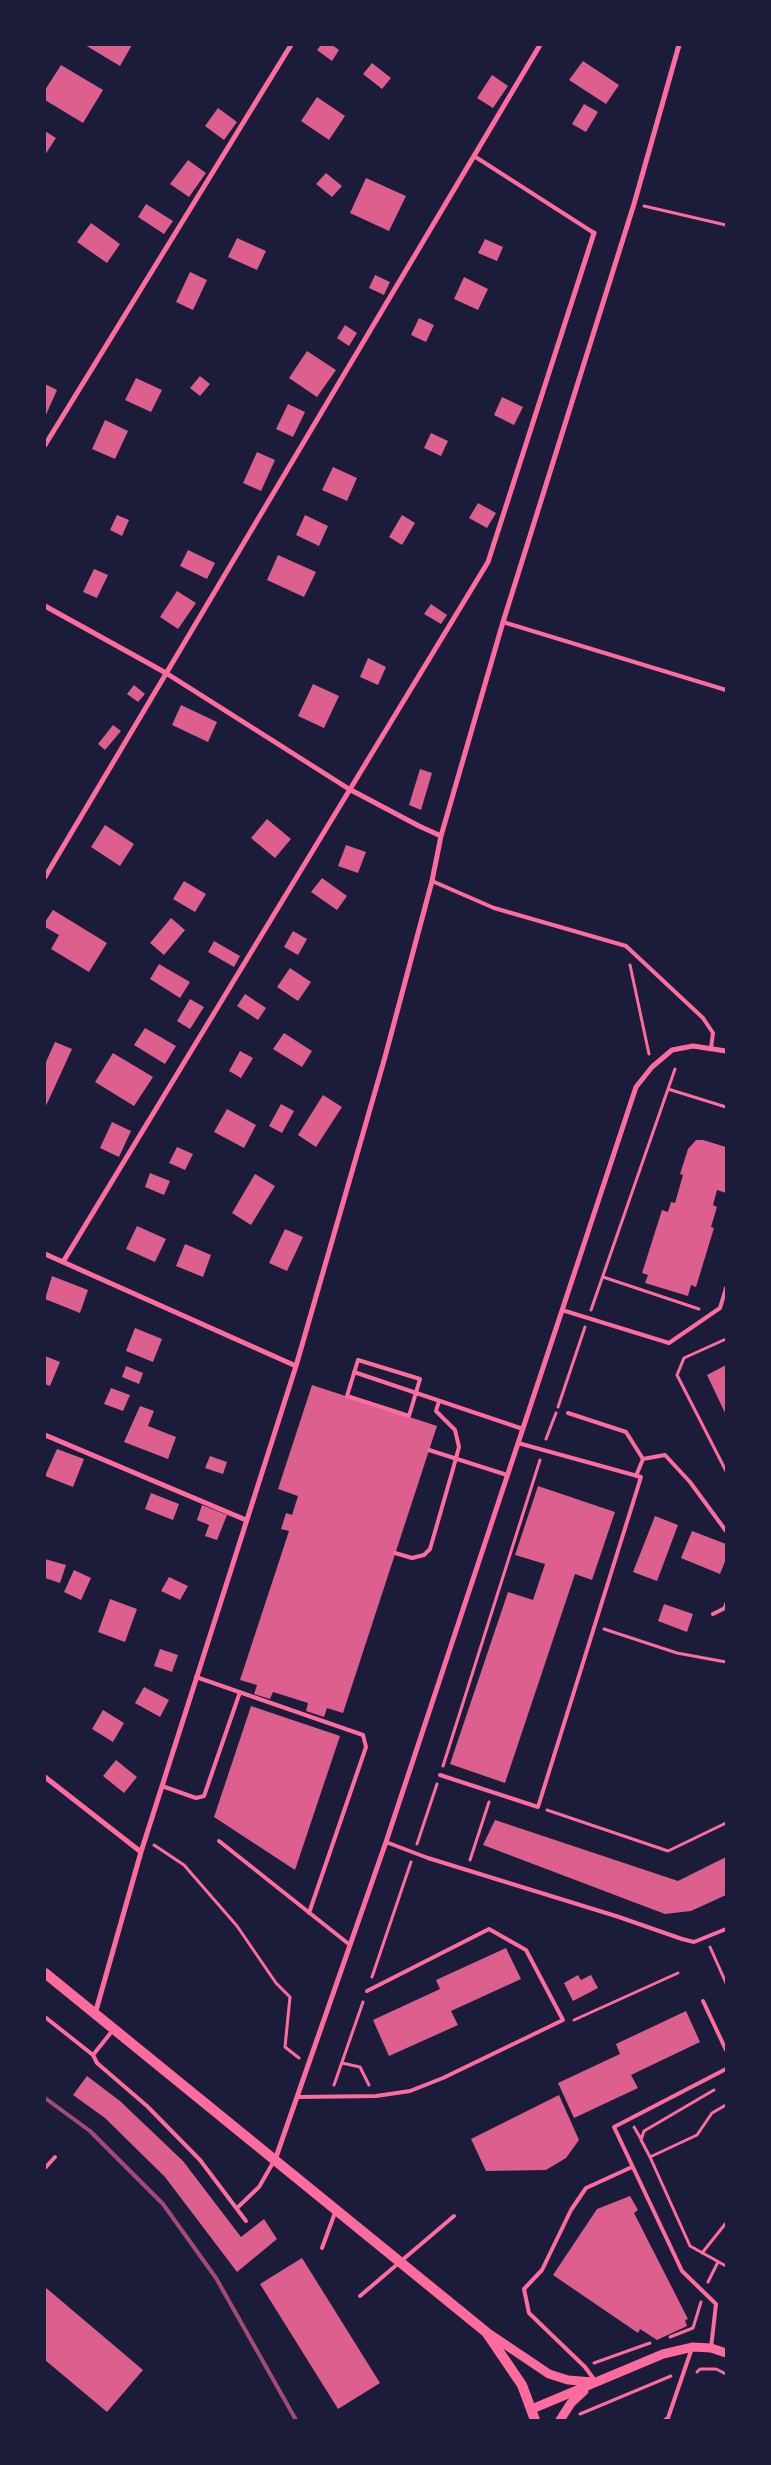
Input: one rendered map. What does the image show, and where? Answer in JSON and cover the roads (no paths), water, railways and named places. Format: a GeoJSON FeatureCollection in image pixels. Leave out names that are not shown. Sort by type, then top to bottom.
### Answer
{"type":"FeatureCollection","features":[{"type":"Feature","properties":{"kind":"main road"},"geometry":{"type":"LineString","coordinates":[[45,1973],[337,2208],[486,2332],[522,2385],[535,2420]]}},
{"type":"Feature","properties":{"kind":"street"},"geometry":{"type":"LineString","coordinates":[[45,445],[291,45]]}},
{"type":"Feature","properties":{"kind":"street"},"geometry":{"type":"LineString","coordinates":[[45,877],[540,45]]}},
{"type":"Feature","properties":{"kind":"street"},"geometry":{"type":"LineString","coordinates":[[95,2014],[145,1839],[296,1366],[382,1066],[432,881],[441,836],[503,622],[634,204],[679,45]]}},
{"type":"Feature","properties":{"kind":"street"},"geometry":{"type":"LineString","coordinates":[[63,1262],[348,789],[488,562],[594,233]]}},
{"type":"Feature","properties":{"kind":"street"},"geometry":{"type":"LineString","coordinates":[[45,606],[166,673],[348,789],[441,836]]}},
{"type":"Feature","properties":{"kind":"street"},"geometry":{"type":"LineString","coordinates":[[275,2160],[386,1842],[636,1088],[652,1067],[672,1050],[693,1046],[726,1051]]}},
{"type":"Feature","properties":{"kind":"street"},"geometry":{"type":"LineString","coordinates":[[45,1254],[296,1366]]}},
{"type":"Feature","properties":{"kind":"street"},"geometry":{"type":"LineString","coordinates":[[45,1434],[246,1520]]}},
{"type":"Feature","properties":{"kind":"street"},"geometry":{"type":"LineString","coordinates":[[45,1777],[141,1852]]}},
{"type":"Feature","properties":{"kind":"street"},"geometry":{"type":"LineString","coordinates":[[486,2332],[549,2374],[568,2380],[596,2382]]}},
{"type":"Feature","properties":{"kind":"street"},"geometry":{"type":"LineString","coordinates":[[532,2410],[663,2354],[693,2346],[711,2348],[726,2353]]}},
{"type":"Feature","properties":{"kind":"street"},"geometry":{"type":"LineString","coordinates":[[560,2420],[574,2399],[596,2382]]}},
{"type":"Feature","properties":{"kind":"lane"},"geometry":{"type":"LineString","coordinates":[[474,156],[594,233]]}},
{"type":"Feature","properties":{"kind":"lane"},"geometry":{"type":"LineString","coordinates":[[503,622],[726,690]]}},
{"type":"Feature","properties":{"kind":"lane"},"geometry":{"type":"LineString","coordinates":[[432,881],[494,908],[626,946],[703,1018],[712,1033],[711,1048]]}},
{"type":"Feature","properties":{"kind":"lane"},"geometry":{"type":"LineString","coordinates":[[562,1310],[670,1343],[720,1308],[726,1288]]}},
{"type":"Feature","properties":{"kind":"lane"},"geometry":{"type":"LineString","coordinates":[[720,1308],[726,1312]]}},
{"type":"Feature","properties":{"kind":"lane"},"geometry":{"type":"LineString","coordinates":[[358,1360],[420,1379],[416,1393],[409,1416],[347,1396],[358,1360]]}},
{"type":"Feature","properties":{"kind":"lane"},"geometry":{"type":"LineString","coordinates":[[354,1372],[523,1429]]}},
{"type":"Feature","properties":{"kind":"lane"},"geometry":{"type":"LineString","coordinates":[[395,1553],[412,1558],[424,1555],[430,1549],[459,1447],[455,1430],[436,1411],[439,1400]]}},
{"type":"Feature","properties":{"kind":"lane"},"geometry":{"type":"LineString","coordinates":[[568,1413],[626,1432],[643,1459]]}},
{"type":"Feature","properties":{"kind":"lane"},"geometry":{"type":"LineString","coordinates":[[440,1775],[538,1807],[542,1788],[596,1627],[641,1477],[518,1443]]}},
{"type":"Feature","properties":{"kind":"lane"},"geometry":{"type":"LineString","coordinates":[[429,1450],[507,1475]]}},
{"type":"Feature","properties":{"kind":"lane"},"geometry":{"type":"LineString","coordinates":[[643,1459],[665,1455],[690,1482],[726,1531]]}},
{"type":"Feature","properties":{"kind":"lane"},"geometry":{"type":"LineString","coordinates":[[636,1476],[643,1459]]}},
{"type":"Feature","properties":{"kind":"lane"},"geometry":{"type":"LineString","coordinates":[[713,1614],[725,1608],[726,1604]]}},
{"type":"Feature","properties":{"kind":"lane"},"geometry":{"type":"LineString","coordinates":[[196,1677],[363,1735],[366,1746],[310,1913]]}},
{"type":"Feature","properties":{"kind":"lane"},"geometry":{"type":"LineString","coordinates":[[162,1786],[196,1798],[204,1796],[240,1692]]}},
{"type":"Feature","properties":{"kind":"lane"},"geometry":{"type":"LineString","coordinates":[[219,1841],[350,1945]]}},
{"type":"Feature","properties":{"kind":"lane"},"geometry":{"type":"LineString","coordinates":[[386,1842],[414,1853],[619,1917],[682,1940],[694,1942],[706,1939],[726,1929]]}},
{"type":"Feature","properties":{"kind":"lane"},"geometry":{"type":"LineString","coordinates":[[297,2097],[376,2096],[410,2091],[443,2078],[563,2020],[526,1950],[489,1929],[367,1991]]}},
{"type":"Feature","properties":{"kind":"lane"},"geometry":{"type":"LineString","coordinates":[[703,2001],[726,2050]]}},
{"type":"Feature","properties":{"kind":"lane"},"geometry":{"type":"LineString","coordinates":[[45,2017],[93,2055],[97,2064],[147,2106],[200,2160],[246,2221]]}},
{"type":"Feature","properties":{"kind":"lane"},"geometry":{"type":"LineString","coordinates":[[93,2055],[114,2030]]}},
{"type":"Feature","properties":{"kind":"lane"},"geometry":{"type":"LineString","coordinates":[[711,2348],[716,2304],[682,2271],[614,2127],[726,2069]]}},
{"type":"Feature","properties":{"kind":"lane"},"geometry":{"type":"LineString","coordinates":[[45,2168],[55,2157]]}},
{"type":"Feature","properties":{"kind":"lane"},"geometry":{"type":"LineString","coordinates":[[236,2208],[259,2187],[275,2160]]}},
{"type":"Feature","properties":{"kind":"lane"},"geometry":{"type":"LineString","coordinates":[[596,2382],[585,2367],[529,2313],[524,2289],[542,2270],[571,2210],[586,2188],[632,2167]]}},
{"type":"Feature","properties":{"kind":"lane"},"geometry":{"type":"LineString","coordinates":[[322,2248],[337,2208]]}},
{"type":"Feature","properties":{"kind":"lane"},"geometry":{"type":"LineString","coordinates":[[360,2296],[454,2216]]}},
{"type":"Feature","properties":{"kind":"lane"},"geometry":{"type":"LineString","coordinates":[[665,2420],[668,2418],[693,2346]]}},
{"type":"Feature","properties":{"kind":"railway"},"geometry":{"type":"LineString","coordinates":[[45,2098],[90,2131],[163,2204],[216,2278],[296,2420]]}}]}
